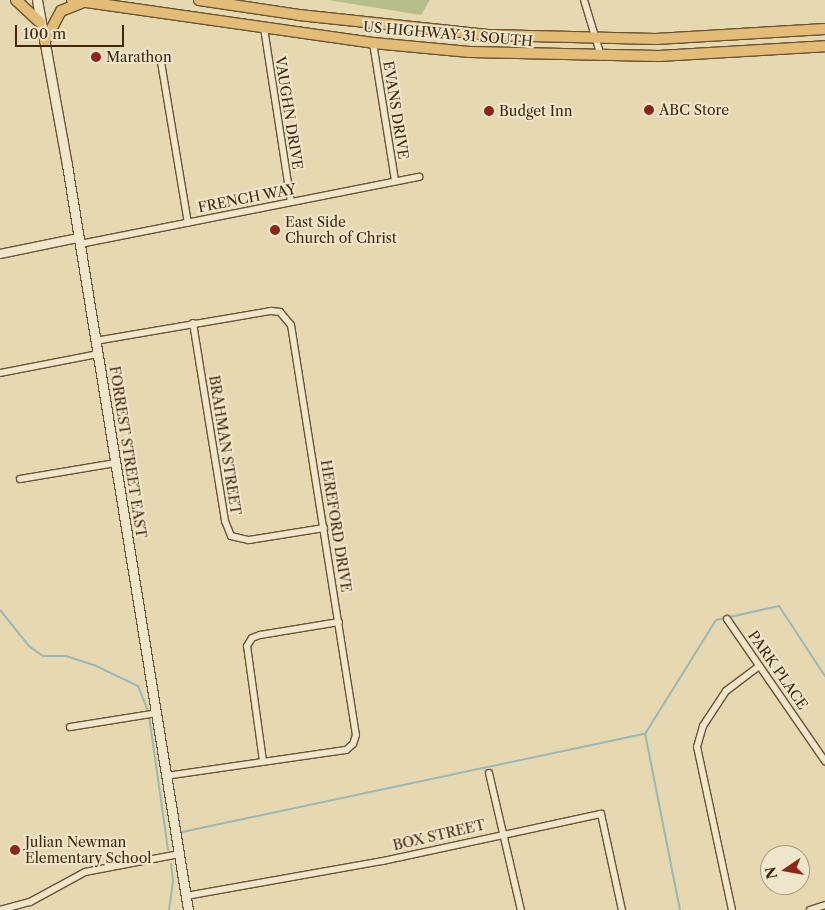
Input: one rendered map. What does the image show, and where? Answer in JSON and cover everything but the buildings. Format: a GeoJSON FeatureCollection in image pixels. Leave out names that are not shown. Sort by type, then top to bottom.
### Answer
{"type":"FeatureCollection","features":[{"type":"Feature","properties":{"kind":"main road"},"geometry":{"type":"LineString","coordinates":[[16,0],[40,22]]}},
{"type":"Feature","properties":{"kind":"main road","name":"FORREST STREET EAST"},"geometry":{"type":"LineString","coordinates":[[37,0],[98,354],[188,910]]}},
{"type":"Feature","properties":{"kind":"main road","name":"US HIGHWAY 31 SOUTH"},"geometry":{"type":"LineString","coordinates":[[72,0],[373,43],[470,52],[659,56],[825,46]]}},
{"type":"Feature","properties":{"kind":"main road","name":"US HIGHWAY 31 SOUTH"},"geometry":{"type":"LineString","coordinates":[[199,0],[423,30],[595,39],[662,38],[825,28]]}},
{"type":"Feature","properties":{"kind":"main road"},"geometry":{"type":"LineString","coordinates":[[45,41],[61,11],[84,2]]}},
{"type":"Feature","properties":{"kind":"street"},"geometry":{"type":"LineString","coordinates":[[584,0],[601,56]]}},
{"type":"Feature","properties":{"kind":"street","name":"VAUGHN DRIVE"},"geometry":{"type":"LineString","coordinates":[[264,28],[291,202]]}},
{"type":"Feature","properties":{"kind":"street","name":"EVANS DRIVE"},"geometry":{"type":"LineString","coordinates":[[373,43],[395,181]]}},
{"type":"Feature","properties":{"kind":"street"},"geometry":{"type":"LineString","coordinates":[[161,62],[188,223]]}},
{"type":"Feature","properties":{"kind":"street","name":"FRENCH WAY"},"geometry":{"type":"LineString","coordinates":[[79,241],[188,223],[419,177]]}},
{"type":"Feature","properties":{"kind":"street"},"geometry":{"type":"LineString","coordinates":[[0,254],[79,241]]}},
{"type":"Feature","properties":{"kind":"street","name":"HEREFORD DRIVE"},"geometry":{"type":"LineString","coordinates":[[95,341],[271,311],[287,318],[324,528],[356,725],[353,744],[346,750],[166,776]]}},
{"type":"Feature","properties":{"kind":"street","name":"BRAHMAN STREET"},"geometry":{"type":"LineString","coordinates":[[193,323],[225,521],[231,536],[249,540],[324,528]]}},
{"type":"Feature","properties":{"kind":"street"},"geometry":{"type":"LineString","coordinates":[[0,373],[98,354]]}},
{"type":"Feature","properties":{"kind":"street"},"geometry":{"type":"LineString","coordinates":[[20,479],[116,463]]}},
{"type":"Feature","properties":{"kind":"street","name":"PARK PLACE"},"geometry":{"type":"LineString","coordinates":[[727,619],[825,761]]}},
{"type":"Feature","properties":{"kind":"street"},"geometry":{"type":"LineString","coordinates":[[263,761],[247,646],[252,638],[260,635],[339,622]]}},
{"type":"Feature","properties":{"kind":"street"},"geometry":{"type":"LineString","coordinates":[[732,910],[697,747],[703,726],[726,691],[759,666]]}},
{"type":"Feature","properties":{"kind":"street"},"geometry":{"type":"LineString","coordinates":[[70,727],[157,713]]}},
{"type":"Feature","properties":{"kind":"street"},"geometry":{"type":"LineString","coordinates":[[490,773],[521,910]]}},
{"type":"Feature","properties":{"kind":"street","name":"BOX STREET"},"geometry":{"type":"LineString","coordinates":[[186,896],[383,861],[601,814],[622,910]]}},
{"type":"Feature","properties":{"kind":"street"},"geometry":{"type":"LineString","coordinates":[[0,910],[30,902],[85,872],[179,854]]}},
{"type":"Feature","properties":{"kind":"street"},"geometry":{"type":"LineString","coordinates":[[810,910],[825,905]]}},
{"type":"Feature","properties":{"kind":"green space"},"geometry":{"type":"Polygon","coordinates":[[[328,0],[430,0],[421,15],[328,0]]]}},
{"type":"Feature","properties":{"kind":"waterway"},"geometry":{"type":"LineString","coordinates":[[680,910],[645,734],[716,620],[779,606],[825,676]]}},
{"type":"Feature","properties":{"kind":"waterway"},"geometry":{"type":"LineString","coordinates":[[0,610],[29,646],[43,656],[66,656],[94,665],[138,686],[148,711]]}},
{"type":"Feature","properties":{"kind":"waterway"},"geometry":{"type":"LineString","coordinates":[[149,716],[168,850]]}},
{"type":"Feature","properties":{"kind":"waterway"},"geometry":{"type":"LineString","coordinates":[[182,832],[645,734]]}},
{"type":"Feature","properties":{"kind":"waterway"},"geometry":{"type":"LineString","coordinates":[[169,910],[173,882],[171,864]]}},
{"type":"Feature","properties":{"kind":"place","name":"Marathon"},"geometry":{"type":"Point","coordinates":[96,57]}},
{"type":"Feature","properties":{"kind":"place","name":"ABC Store"},"geometry":{"type":"Point","coordinates":[649,110]}},
{"type":"Feature","properties":{"kind":"place","name":"Budget Inn"},"geometry":{"type":"Point","coordinates":[489,111]}},
{"type":"Feature","properties":{"kind":"place","name":"East Side Church of Christ"},"geometry":{"type":"Point","coordinates":[275,230]}},
{"type":"Feature","properties":{"kind":"place","name":"Julian Newman Elementary School"},"geometry":{"type":"Point","coordinates":[15,850]}}]}
